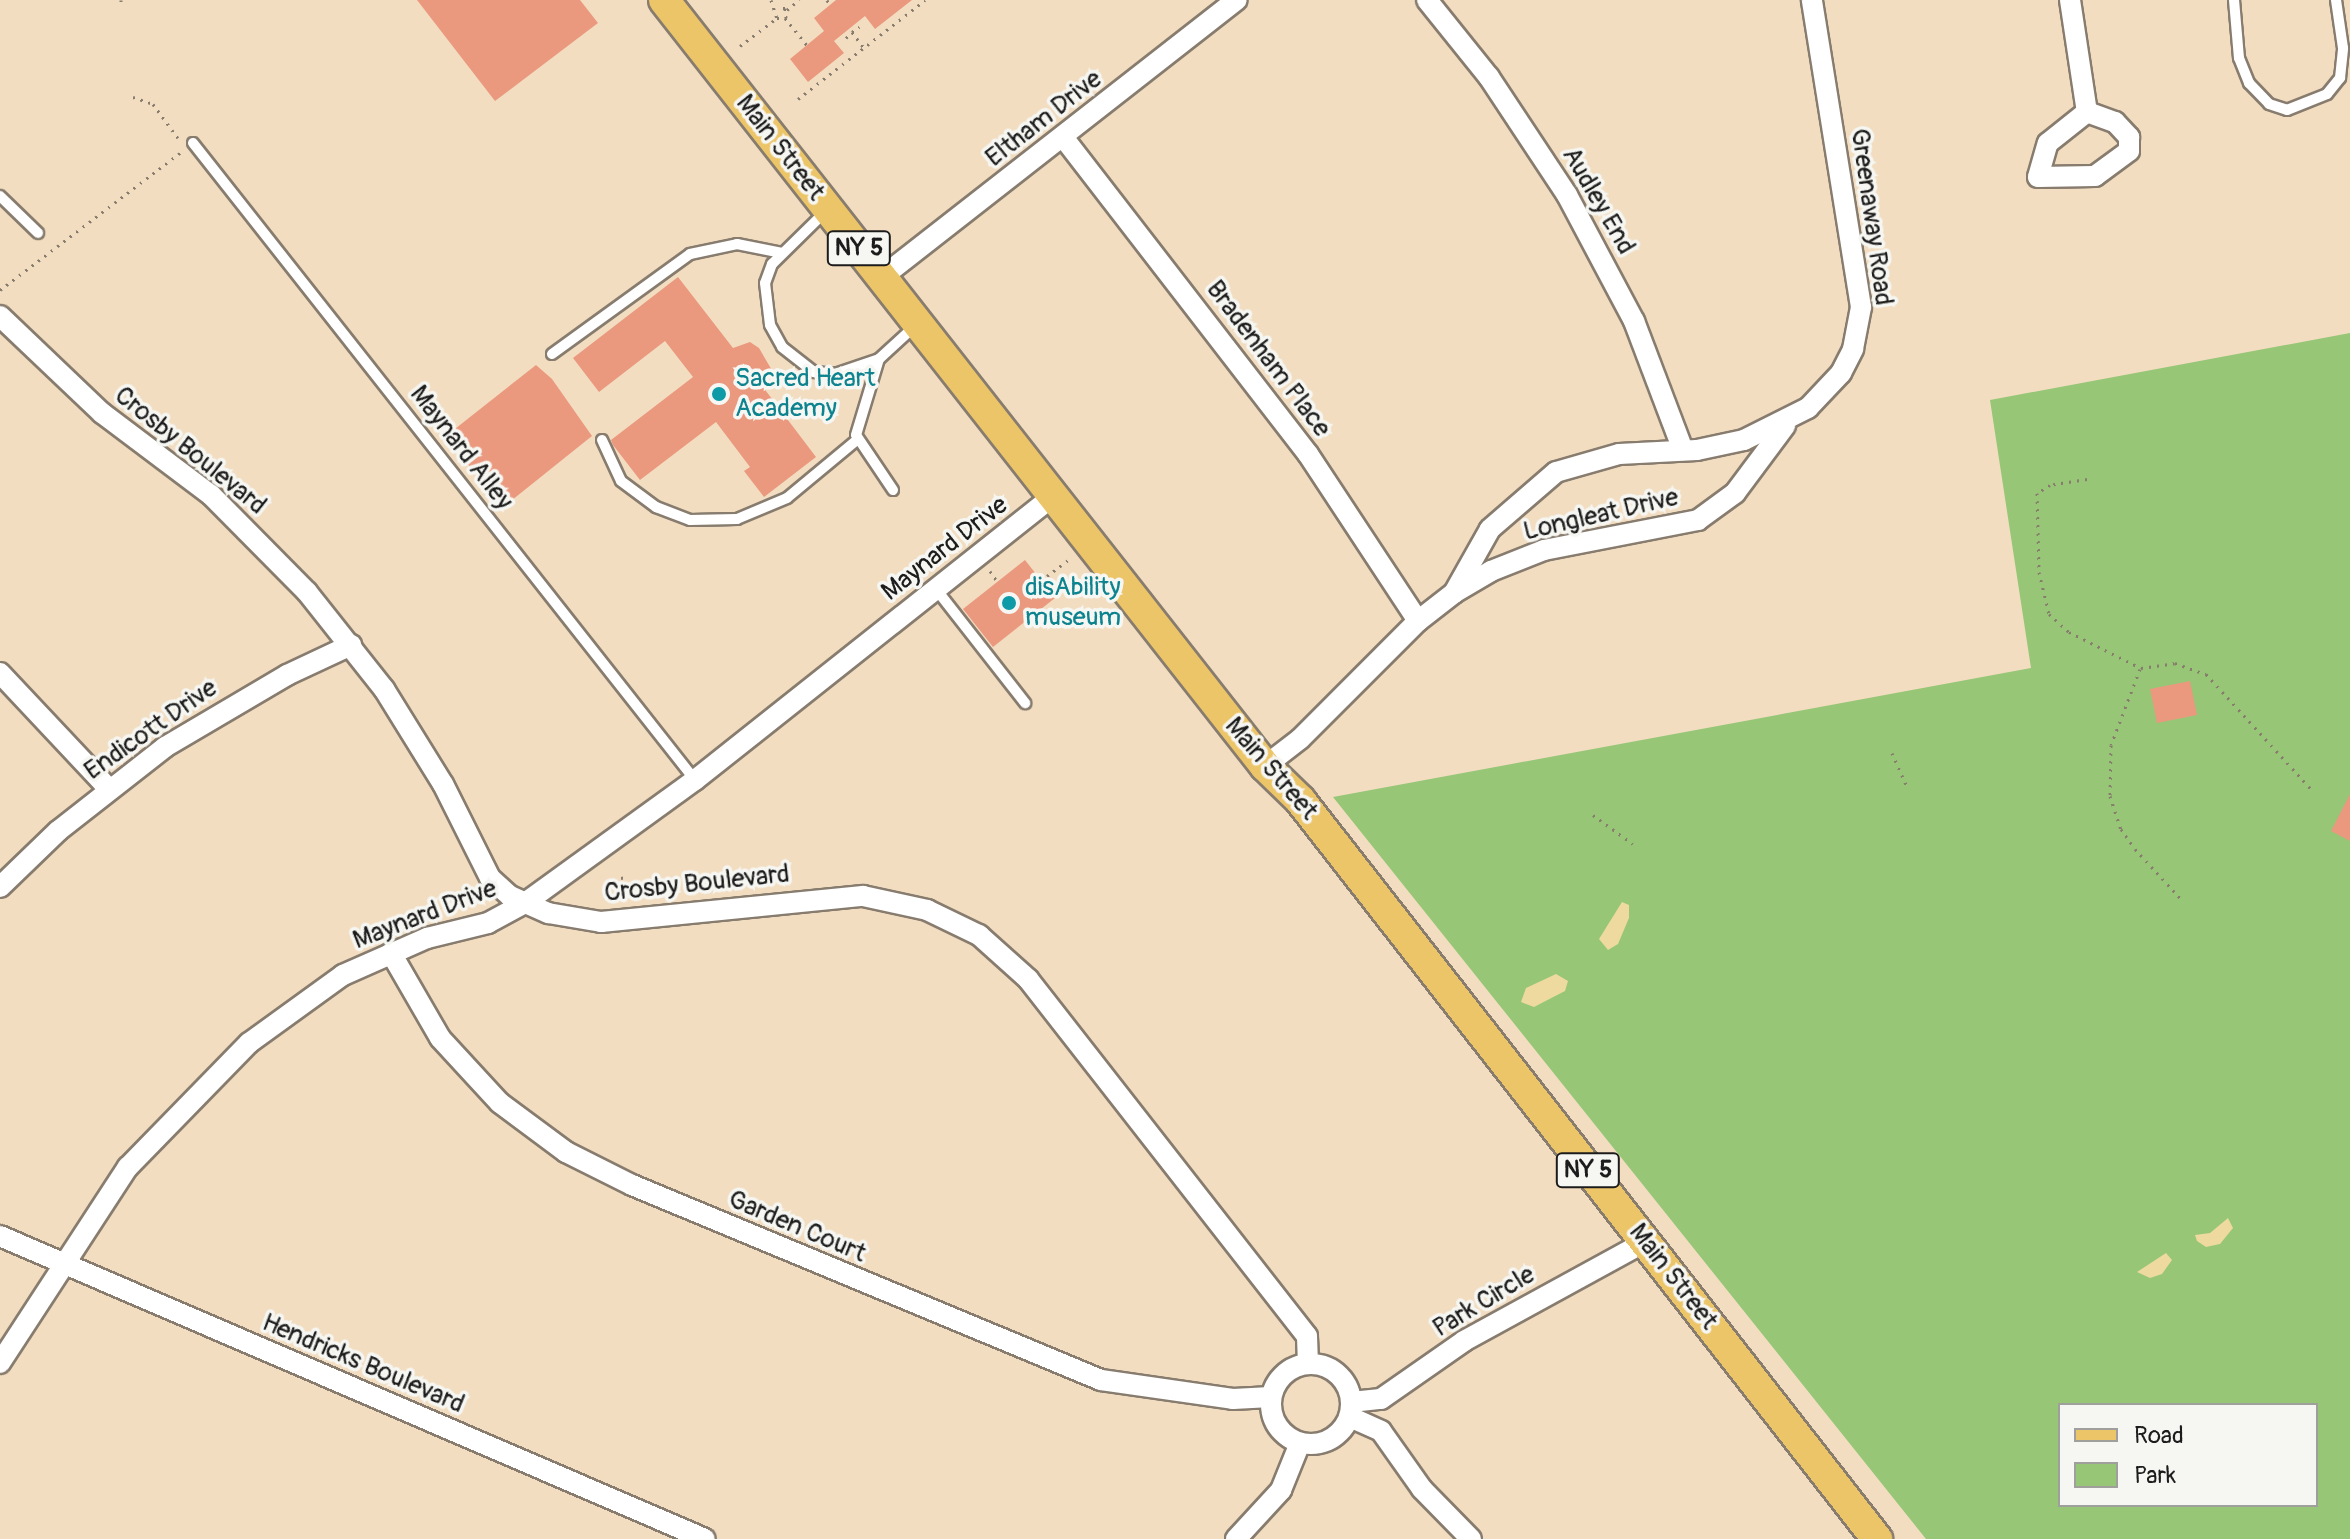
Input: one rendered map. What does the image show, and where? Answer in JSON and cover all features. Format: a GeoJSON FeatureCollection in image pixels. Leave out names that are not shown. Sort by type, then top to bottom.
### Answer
{"type":"FeatureCollection","features":[{"type":"Feature","properties":{"kind":"main road","name":"Main Street"},"geometry":{"type":"LineString","coordinates":[[664,0],[1265,766],[1300,800],[1877,1539]]}},
{"type":"Feature","properties":{"kind":"street","name":"Eltham Drive"},"geometry":{"type":"LineString","coordinates":[[882,277],[1237,0]]}},
{"type":"Feature","properties":{"kind":"street","name":"Audley End"},"geometry":{"type":"LineString","coordinates":[[1427,0],[1498,90],[1567,195],[1634,321],[1683,450]]}},
{"type":"Feature","properties":{"kind":"street","name":"Greenaway Road"},"geometry":{"type":"LineString","coordinates":[[1793,418],[1841,373],[1853,349],[1861,307],[1812,0]]}},
{"type":"Feature","properties":{"kind":"street"},"geometry":{"type":"LineString","coordinates":[[2070,0],[2087,112]]}},
{"type":"Feature","properties":{"kind":"street","name":"Bradenham Place"},"geometry":{"type":"LineString","coordinates":[[1063,137],[1299,441],[1418,621]]}},
{"type":"Feature","properties":{"kind":"street","name":"Crosby Boulevard"},"geometry":{"type":"LineString","coordinates":[[0,316],[52,371],[251,533],[351,645],[415,736],[490,878],[525,903],[548,913],[601,922],[863,896],[927,910],[979,935],[1028,979],[1307,1336],[1308,1363]]}},
{"type":"Feature","properties":{"kind":"street","name":"Longleat Drive"},"geometry":{"type":"LineString","coordinates":[[1454,593],[1490,529],[1556,472],[1619,454],[1683,450],[1744,440],[1793,418]]}},
{"type":"Feature","properties":{"kind":"street","name":"Longleat Drive"},"geometry":{"type":"LineString","coordinates":[[1265,766],[1300,739],[1418,621],[1454,593],[1491,571],[1544,550],[1698,520],[1735,493],[1793,418]]}},
{"type":"Feature","properties":{"kind":"street","name":"Maynard Drive"},"geometry":{"type":"LineString","coordinates":[[0,1363],[62,1263],[128,1167],[206,1082],[295,1007],[343,975],[391,953],[488,923],[525,903],[695,780],[1053,496]]}},
{"type":"Feature","properties":{"kind":"street","name":"Endicott Drive"},"geometry":{"type":"LineString","coordinates":[[0,887],[108,788],[225,709],[351,645]]}},
{"type":"Feature","properties":{"kind":"street"},"geometry":{"type":"LineString","coordinates":[[0,673],[108,788]]}},
{"type":"Feature","properties":{"kind":"street","name":"Garden Court"},"geometry":{"type":"LineString","coordinates":[[391,953],[440,1038],[468,1072],[532,1129],[592,1166],[1101,1380],[1220,1398],[1271,1397]]}},
{"type":"Feature","properties":{"kind":"street","name":"Hendricks Boulevard"},"geometry":{"type":"LineString","coordinates":[[0,1236],[705,1539]]}},
{"type":"Feature","properties":{"kind":"street","name":"Park Circle"},"geometry":{"type":"LineString","coordinates":[[1350,1409],[1381,1399],[1478,1333],[1645,1242]]}},
{"type":"Feature","properties":{"kind":"street"},"geometry":{"type":"LineString","coordinates":[[1308,1363],[1332,1369],[1349,1389],[1350,1409],[1324,1442],[1300,1443],[1280,1431],[1271,1397],[1287,1371],[1308,1363]]}},
{"type":"Feature","properties":{"kind":"street"},"geometry":{"type":"LineString","coordinates":[[1350,1409],[1381,1431],[1422,1489],[1471,1539]]}},
{"type":"Feature","properties":{"kind":"street"},"geometry":{"type":"LineString","coordinates":[[1236,1539],[1281,1490],[1300,1443]]}},
{"type":"Feature","properties":{"kind":"lane"},"geometry":{"type":"LineString","coordinates":[[2234,0],[2239,58],[2249,83],[2269,104],[2287,110],[2327,94],[2340,78],[2343,48],[2336,0]]}},
{"type":"Feature","properties":{"kind":"lane","name":"Maynard Alley"},"geometry":{"type":"LineString","coordinates":[[193,143],[695,780]]}},
{"type":"Feature","properties":{"kind":"lane"},"geometry":{"type":"LineString","coordinates":[[0,196],[38,233]]}},
{"type":"Feature","properties":{"kind":"lane"},"geometry":{"type":"LineString","coordinates":[[828,209],[782,253],[765,283],[770,325],[782,347],[814,372],[835,374],[879,359],[918,323]]}},
{"type":"Feature","properties":{"kind":"lane"},"geometry":{"type":"LineString","coordinates":[[552,354],[690,254],[737,244],[782,253]]}},
{"type":"Feature","properties":{"kind":"lane"},"geometry":{"type":"LineString","coordinates":[[602,440],[621,481],[656,507],[690,520],[737,519],[787,498],[858,439],[879,359]]}},
{"type":"Feature","properties":{"kind":"lane"},"geometry":{"type":"LineString","coordinates":[[858,439],[893,490]]}},
{"type":"Feature","properties":{"kind":"lane"},"geometry":{"type":"LineString","coordinates":[[936,589],[1025,703]]}},
{"type":"Feature","properties":{"kind":"path"},"geometry":{"type":"LineString","coordinates":[[771,0],[778,8],[787,10]]}},
{"type":"Feature","properties":{"kind":"path"},"geometry":{"type":"LineString","coordinates":[[785,18],[787,10],[799,0]]}},
{"type":"Feature","properties":{"kind":"path"},"geometry":{"type":"LineString","coordinates":[[827,0],[830,5]]}},
{"type":"Feature","properties":{"kind":"path"},"geometry":{"type":"LineString","coordinates":[[798,99],[925,0]]}},
{"type":"Feature","properties":{"kind":"path"},"geometry":{"type":"LineString","coordinates":[[777,18],[778,8]]}},
{"type":"Feature","properties":{"kind":"path"},"geometry":{"type":"LineString","coordinates":[[740,46],[777,18],[785,18]]}},
{"type":"Feature","properties":{"kind":"path"},"geometry":{"type":"LineString","coordinates":[[785,18],[807,45]]}},
{"type":"Feature","properties":{"kind":"path"},"geometry":{"type":"LineString","coordinates":[[846,38],[859,27]]}},
{"type":"Feature","properties":{"kind":"path"},"geometry":{"type":"LineString","coordinates":[[852,32],[864,48]]}},
{"type":"Feature","properties":{"kind":"path"},"geometry":{"type":"LineString","coordinates":[[133,97],[153,104],[177,133],[179,153]]}},
{"type":"Feature","properties":{"kind":"path"},"geometry":{"type":"LineString","coordinates":[[0,290],[193,143]]}},
{"type":"Feature","properties":{"kind":"path"},"geometry":{"type":"LineString","coordinates":[[2087,479],[2040,488],[2037,493],[2036,542],[2044,603],[2069,632],[2141,668],[2175,663],[2206,674],[2313,791]]}},
{"type":"Feature","properties":{"kind":"path"},"geometry":{"type":"LineString","coordinates":[[1047,576],[1072,557]]}},
{"type":"Feature","properties":{"kind":"path"},"geometry":{"type":"LineString","coordinates":[[988,568],[997,581]]}},
{"type":"Feature","properties":{"kind":"path"},"geometry":{"type":"LineString","coordinates":[[2141,668],[2111,745],[2110,796],[2121,829],[2181,899]]}},
{"type":"Feature","properties":{"kind":"path"},"geometry":{"type":"LineString","coordinates":[[1892,753],[1906,785]]}},
{"type":"Feature","properties":{"kind":"path"},"geometry":{"type":"LineString","coordinates":[[1593,815],[1633,844]]}},
{"type":"Feature","properties":{"kind":"green space"},"geometry":{"type":"Polygon","coordinates":[[[2350,333],[2350,1539],[1926,1539],[1333,797],[2031,668],[1990,400],[2350,333]]]}},
{"type":"Feature","properties":{"kind":"sand"},"geometry":{"type":"Polygon","coordinates":[[[1622,902],[1629,905],[1629,918],[1618,944],[1608,950],[1599,939],[1622,902]]]}},
{"type":"Feature","properties":{"kind":"sand"},"geometry":{"type":"Polygon","coordinates":[[[1556,974],[1568,981],[1565,991],[1534,1007],[1521,1002],[1526,988],[1556,974]]]}},
{"type":"Feature","properties":{"kind":"sand"},"geometry":{"type":"Polygon","coordinates":[[[2228,1218],[2233,1228],[2220,1244],[2206,1247],[2197,1241],[2195,1235],[2210,1233],[2228,1218]]]}},
{"type":"Feature","properties":{"kind":"sand"},"geometry":{"type":"Polygon","coordinates":[[[2166,1253],[2172,1260],[2162,1274],[2150,1278],[2137,1272],[2166,1253]]]}},
{"type":"Feature","properties":{"kind":"building"},"geometry":{"type":"Polygon","coordinates":[[[417,0],[580,0],[598,23],[495,101],[417,0]]]}},
{"type":"Feature","properties":{"kind":"building"},"geometry":{"type":"Polygon","coordinates":[[[836,0],[912,0],[875,29],[865,16],[834,41],[844,53],[808,82],[790,59],[824,31],[814,18],[836,0]]]}},
{"type":"Feature","properties":{"kind":"building","name":"Sacred Heart Academy"},"geometry":{"type":"Polygon","coordinates":[[[678,277],[733,348],[750,342],[759,348],[773,372],[760,383],[816,457],[764,497],[744,471],[750,467],[716,422],[640,480],[613,445],[611,440],[693,377],[665,341],[599,392],[573,358],[678,277]]]}},
{"type":"Feature","properties":{"kind":"building"},"geometry":{"type":"Polygon","coordinates":[[[536,365],[552,379],[592,436],[502,508],[446,436],[536,365]]]}},
{"type":"Feature","properties":{"kind":"building","name":"disAbility museum"},"geometry":{"type":"Polygon","coordinates":[[[1025,560],[1055,598],[993,647],[963,609],[1025,560]]]}},
{"type":"Feature","properties":{"kind":"building"},"geometry":{"type":"Polygon","coordinates":[[[2190,681],[2197,715],[2157,723],[2150,689],[2190,681]]]}},
{"type":"Feature","properties":{"kind":"building"},"geometry":{"type":"Polygon","coordinates":[[[2350,794],[2350,841],[2331,831],[2350,794]]]}},
{"type":"Feature","properties":{"kind":"place","name":"Sacred Heart Academy"},"geometry":{"type":"Point","coordinates":[719,394]}},
{"type":"Feature","properties":{"kind":"place","name":"disAbility museum"},"geometry":{"type":"Point","coordinates":[1009,603]}}]}
